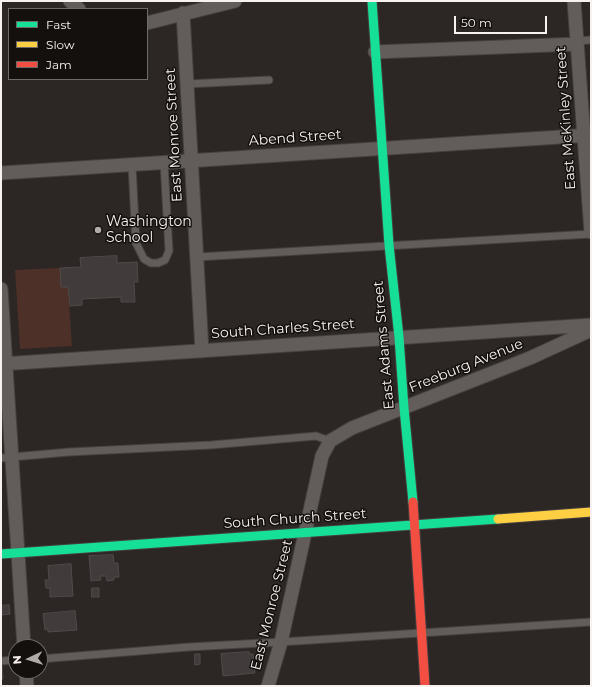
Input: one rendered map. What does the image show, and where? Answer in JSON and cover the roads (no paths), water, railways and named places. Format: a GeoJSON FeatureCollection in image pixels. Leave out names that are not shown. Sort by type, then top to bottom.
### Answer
{"type":"FeatureCollection","features":[{"type":"Feature","properties":{"kind":"street"},"geometry":{"type":"LineString","coordinates":[[70,1],[78,8]]}},
{"type":"Feature","properties":{"kind":"street"},"geometry":{"type":"LineString","coordinates":[[148,23],[235,1]]}},
{"type":"Feature","properties":{"kind":"street","name":"East Adams Street"},"geometry":{"type":"LineString","coordinates":[[372,1],[389,245],[399,337],[415,524],[426,686]]}},
{"type":"Feature","properties":{"kind":"street","name":"East McKinley Street"},"geometry":{"type":"LineString","coordinates":[[574,1],[587,135],[591,233]]}},
{"type":"Feature","properties":{"kind":"street","name":"East Monroe Street"},"geometry":{"type":"LineString","coordinates":[[183,14],[202,351]]}},
{"type":"Feature","properties":{"kind":"street"},"geometry":{"type":"LineString","coordinates":[[375,52],[577,43]]}},
{"type":"Feature","properties":{"kind":"street","name":"Abend Street"},"geometry":{"type":"LineString","coordinates":[[1,174],[587,135]]}},
{"type":"Feature","properties":{"kind":"street"},"geometry":{"type":"LineString","coordinates":[[1,289],[7,458],[18,552],[23,639]]}},
{"type":"Feature","properties":{"kind":"street","name":"South Charles Street"},"geometry":{"type":"LineString","coordinates":[[4,363],[591,325]]}},
{"type":"Feature","properties":{"kind":"street","name":"Freeburg Avenue"},"geometry":{"type":"LineString","coordinates":[[330,440],[352,428],[530,358],[591,330]]}},
{"type":"Feature","properties":{"kind":"street"},"geometry":{"type":"LineString","coordinates":[[306,532],[322,456],[330,440]]}},
{"type":"Feature","properties":{"kind":"street","name":"South Church Street"},"geometry":{"type":"LineString","coordinates":[[1,554],[591,512]]}},
{"type":"Feature","properties":{"kind":"street","name":"East Monroe Street"},"geometry":{"type":"LineString","coordinates":[[268,686],[281,642],[306,532]]}},
{"type":"Feature","properties":{"kind":"lane"},"geometry":{"type":"LineString","coordinates":[[577,43],[591,40]]}},
{"type":"Feature","properties":{"kind":"lane"},"geometry":{"type":"LineString","coordinates":[[187,84],[269,80]]}},
{"type":"Feature","properties":{"kind":"lane"},"geometry":{"type":"LineString","coordinates":[[132,165],[136,243],[144,259],[151,263],[158,263],[165,260],[168,251],[164,163]]}},
{"type":"Feature","properties":{"kind":"lane"},"geometry":{"type":"LineString","coordinates":[[197,257],[591,233]]}},
{"type":"Feature","properties":{"kind":"lane"},"geometry":{"type":"LineString","coordinates":[[7,458],[70,452],[316,436],[330,440]]}},
{"type":"Feature","properties":{"kind":"lane"},"geometry":{"type":"LineString","coordinates":[[48,658],[181,647],[591,622]]}},
{"type":"Feature","properties":{"kind":"place","name":"Washington School"},"geometry":{"type":"Point","coordinates":[98,230]}}]}
